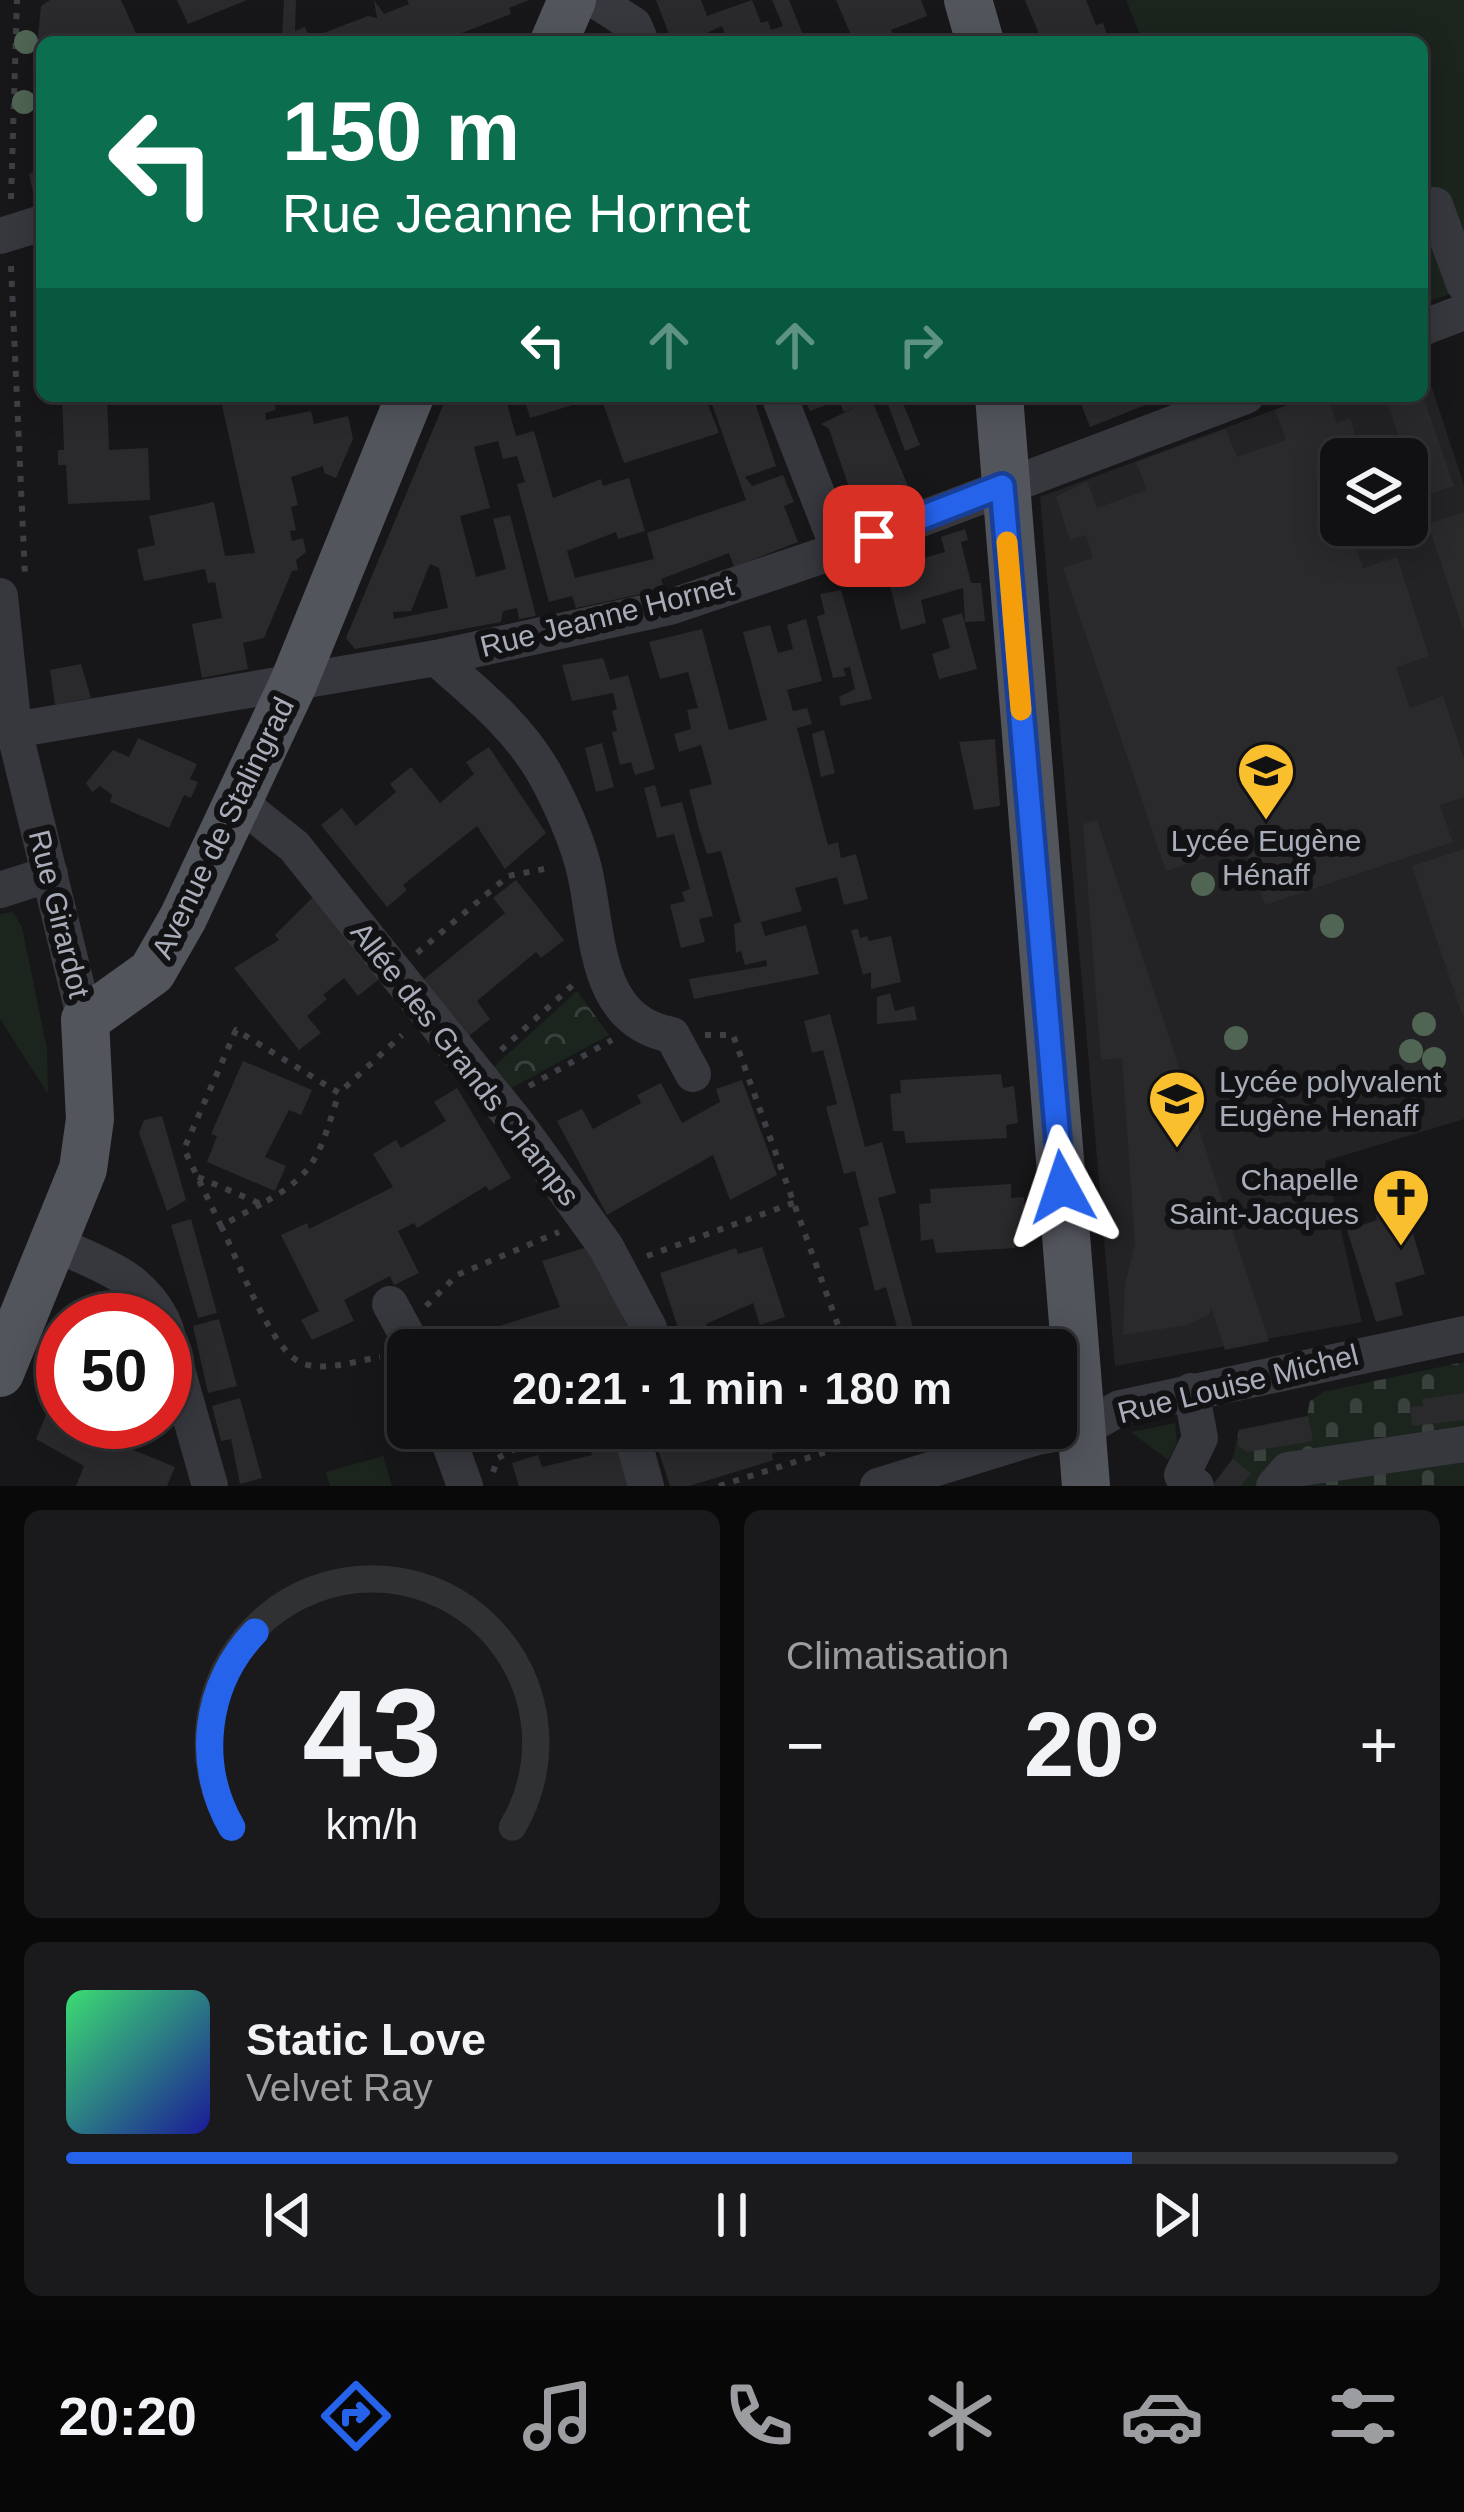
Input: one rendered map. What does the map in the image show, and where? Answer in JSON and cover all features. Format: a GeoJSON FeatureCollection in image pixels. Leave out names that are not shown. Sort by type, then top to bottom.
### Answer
{"type":"FeatureCollection","features":[{"type":"Feature","properties":{"kind":"main road"},"geometry":{"type":"LineString","coordinates":[[557,36],[572,0]]}},
{"type":"Feature","properties":{"kind":"main road"},"geometry":{"type":"LineString","coordinates":[[968,0],[978,36]]}},
{"type":"Feature","properties":{"kind":"main road","name":"Avenue de Stalingrad"},"geometry":{"type":"LineString","coordinates":[[85,1020],[122,998],[162,960],[293,684],[408,402]]}},
{"type":"Feature","properties":{"kind":"main road"},"geometry":{"type":"LineString","coordinates":[[999,402],[1002,486],[1086,1486]]}},
{"type":"Feature","properties":{"kind":"main road"},"geometry":{"type":"LineString","coordinates":[[0,1373],[56,1244],[87,1144],[85,1020]]}},
{"type":"Feature","properties":{"kind":"street"},"geometry":{"type":"LineString","coordinates":[[595,0],[634,25],[639,36]]}},
{"type":"Feature","properties":{"kind":"street"},"geometry":{"type":"LineString","coordinates":[[1435,205],[1464,284]]}},
{"type":"Feature","properties":{"kind":"street"},"geometry":{"type":"LineString","coordinates":[[1428,326],[1464,312]]}},
{"type":"Feature","properties":{"kind":"street"},"geometry":{"type":"LineString","coordinates":[[781,402],[839,550]]}},
{"type":"Feature","properties":{"kind":"street","name":"Rue Jeanne Hornet"},"geometry":{"type":"LineString","coordinates":[[14,730],[436,658],[670,607],[839,550],[1230,402]]}},
{"type":"Feature","properties":{"kind":"street","name":"Rue Girardot"},"geometry":{"type":"LineString","coordinates":[[13,594],[14,730],[85,1020]]}},
{"type":"Feature","properties":{"kind":"street"},"geometry":{"type":"LineString","coordinates":[[436,658],[506,718],[544,772],[581,861],[600,961],[620,1010],[655,1030],[693,1074]]}},
{"type":"Feature","properties":{"kind":"street","name":"Allée des Grands Champs"},"geometry":{"type":"LineString","coordinates":[[240,803],[294,846],[500,1102],[587,1221],[649,1329]]}},
{"type":"Feature","properties":{"kind":"street"},"geometry":{"type":"LineString","coordinates":[[0,890],[50,874]]}},
{"type":"Feature","properties":{"kind":"street"},"geometry":{"type":"LineString","coordinates":[[56,1244],[127,1275],[148,1293]]}},
{"type":"Feature","properties":{"kind":"street"},"geometry":{"type":"LineString","coordinates":[[390,1304],[398,1329]]}},
{"type":"Feature","properties":{"kind":"street","name":"Rue Louise Michel"},"geometry":{"type":"LineString","coordinates":[[878,1486],[1037,1437],[1083,1430],[1120,1408],[1464,1334]]}},
{"type":"Feature","properties":{"kind":"street"},"geometry":{"type":"LineString","coordinates":[[1182,1482],[1200,1438],[1191,1391]]}},
{"type":"Feature","properties":{"kind":"street"},"geometry":{"type":"LineString","coordinates":[[192,1425],[209,1486]]}},
{"type":"Feature","properties":{"kind":"street"},"geometry":{"type":"LineString","coordinates":[[1274,1486],[1288,1469],[1464,1444]]}},
{"type":"Feature","properties":{"kind":"street"},"geometry":{"type":"LineString","coordinates":[[451,1449],[465,1486]]}},
{"type":"Feature","properties":{"kind":"street"},"geometry":{"type":"LineString","coordinates":[[636,1449],[646,1486]]}},
{"type":"Feature","properties":{"kind":"path"},"geometry":{"type":"LineString","coordinates":[[13,594],[17,0]]}},
{"type":"Feature","properties":{"kind":"path"},"geometry":{"type":"LineString","coordinates":[[394,972],[508,876],[581,861]]}},
{"type":"Feature","properties":{"kind":"path"},"geometry":{"type":"LineString","coordinates":[[476,1073],[600,961]]}},
{"type":"Feature","properties":{"kind":"path"},"geometry":{"type":"LineString","coordinates":[[221,1226],[315,1167],[339,1093],[427,1012]]}},
{"type":"Feature","properties":{"kind":"path"},"geometry":{"type":"LineString","coordinates":[[339,1093],[236,1030],[184,1149],[281,1349],[300,1364],[326,1367],[387,1356]]}},
{"type":"Feature","properties":{"kind":"path"},"geometry":{"type":"LineString","coordinates":[[500,1102],[655,1030],[733,1035],[840,1329]]}},
{"type":"Feature","properties":{"kind":"path"},"geometry":{"type":"LineString","coordinates":[[197,1177],[261,1204]]}},
{"type":"Feature","properties":{"kind":"path"},"geometry":{"type":"LineString","coordinates":[[616,1267],[796,1202]]}},
{"type":"Feature","properties":{"kind":"path"},"geometry":{"type":"LineString","coordinates":[[416,1329],[425,1306],[457,1275],[587,1221]]}},
{"type":"Feature","properties":{"kind":"path"},"geometry":{"type":"LineString","coordinates":[[487,1486],[498,1458],[515,1449]]}},
{"type":"Feature","properties":{"kind":"path"},"geometry":{"type":"LineString","coordinates":[[718,1486],[832,1449]]}},
{"type":"Feature","properties":{"kind":"shaded area","name":"Lycée Eugène Hénaff"},"geometry":{"type":"Polygon","coordinates":[[[1428,376],[1464,485],[1464,1119],[1325,1161],[1362,1322],[1115,1366],[1040,497],[1295,402],[1428,402],[1428,376]]]}},
{"type":"Feature","properties":{"kind":"green space"},"geometry":{"type":"Polygon","coordinates":[[[1126,0],[1464,0],[1464,289],[1428,302],[1428,36],[1141,36],[1126,0]]]}},
{"type":"Feature","properties":{"kind":"green space"},"geometry":{"type":"Polygon","coordinates":[[[13,912],[22,927],[47,1049],[48,1094],[0,1019],[0,914],[13,912]]]}},
{"type":"Feature","properties":{"kind":"green space"},"geometry":{"type":"Polygon","coordinates":[[[577,991],[609,1035],[502,1093],[486,1074],[577,991]]]}},
{"type":"Feature","properties":{"kind":"green space"},"geometry":{"type":"Polygon","coordinates":[[[1464,1362],[1464,1486],[1212,1486],[1233,1458],[1239,1430],[1307,1416],[1310,1401],[1323,1392],[1464,1362]]]}},
{"type":"Feature","properties":{"kind":"green space"},"geometry":{"type":"Polygon","coordinates":[[[1175,1423],[1177,1443],[1168,1460],[1131,1432],[1175,1423]]]}},
{"type":"Feature","properties":{"kind":"green space"},"geometry":{"type":"Polygon","coordinates":[[[383,1456],[392,1486],[330,1486],[326,1472],[383,1456]]]}},
{"type":"Feature","properties":{"kind":"building"},"geometry":{"type":"Polygon","coordinates":[[[50,0],[121,0],[137,36],[38,36],[41,6],[50,0]]]}},
{"type":"Feature","properties":{"kind":"building"},"geometry":{"type":"Polygon","coordinates":[[[177,0],[247,0],[188,24],[177,0]]]}},
{"type":"Feature","properties":{"kind":"building"},"geometry":{"type":"Polygon","coordinates":[[[284,0],[296,0],[295,31],[305,27],[309,36],[282,36],[284,0]]]}},
{"type":"Feature","properties":{"kind":"building"},"geometry":{"type":"Polygon","coordinates":[[[374,0],[384,14],[409,4],[407,0],[529,0],[509,8],[511,14],[454,36],[315,36],[368,16],[377,18],[374,0]]]}},
{"type":"Feature","properties":{"kind":"building"},"geometry":{"type":"Polygon","coordinates":[[[656,0],[701,0],[707,16],[752,0],[761,23],[768,21],[771,30],[783,26],[772,0],[789,0],[804,36],[726,36],[722,26],[700,36],[670,36],[656,0]]]}},
{"type":"Feature","properties":{"kind":"building"},"geometry":{"type":"Polygon","coordinates":[[[836,0],[921,0],[927,16],[891,30],[894,36],[851,36],[836,0]]]}},
{"type":"Feature","properties":{"kind":"building"},"geometry":{"type":"Polygon","coordinates":[[[1025,0],[1086,0],[1096,25],[1103,23],[1106,31],[1104,36],[1039,34],[1025,0]]]}},
{"type":"Feature","properties":{"kind":"building"},"geometry":{"type":"Polygon","coordinates":[[[36,171],[34,197],[29,174],[36,171]]]}},
{"type":"Feature","properties":{"kind":"building"},"geometry":{"type":"Polygon","coordinates":[[[62,402],[107,402],[109,450],[148,448],[150,500],[68,504],[66,465],[58,465],[58,450],[64,450],[62,402]]]}},
{"type":"Feature","properties":{"kind":"building"},"geometry":{"type":"Polygon","coordinates":[[[221,402],[274,402],[276,410],[265,413],[266,420],[311,411],[314,424],[348,416],[353,439],[336,478],[324,473],[323,466],[291,477],[298,505],[291,507],[296,530],[290,531],[292,541],[303,538],[306,552],[296,560],[298,570],[292,571],[264,638],[243,643],[248,669],[202,678],[192,624],[222,618],[215,582],[208,583],[205,569],[144,581],[137,549],[155,545],[149,516],[214,502],[225,556],[255,553],[221,402]]]}},
{"type":"Feature","properties":{"kind":"building"},"geometry":{"type":"Polygon","coordinates":[[[444,402],[510,402],[516,436],[534,431],[553,498],[601,479],[603,486],[629,478],[645,531],[618,539],[616,532],[567,551],[575,578],[654,559],[647,533],[746,500],[711,402],[755,402],[776,466],[745,477],[752,486],[783,475],[794,502],[784,506],[798,542],[734,567],[729,553],[661,579],[663,585],[646,593],[576,608],[572,596],[549,602],[517,484],[525,482],[517,456],[503,459],[498,441],[474,447],[490,508],[460,516],[476,577],[506,569],[493,519],[510,515],[536,616],[519,619],[517,608],[503,611],[501,622],[355,649],[346,638],[444,402]],[[430,564],[411,611],[393,612],[394,619],[448,608],[439,568],[430,564]]]}},
{"type":"Feature","properties":{"kind":"building"},"geometry":{"type":"Polygon","coordinates":[[[525,402],[582,402],[530,418],[525,402]]]}},
{"type":"Feature","properties":{"kind":"building"},"geometry":{"type":"Polygon","coordinates":[[[603,402],[707,402],[719,433],[624,463],[603,402]]]}},
{"type":"Feature","properties":{"kind":"building"},"geometry":{"type":"Polygon","coordinates":[[[806,402],[834,402],[810,411],[806,402]]]}},
{"type":"Feature","properties":{"kind":"building"},"geometry":{"type":"Polygon","coordinates":[[[840,402],[873,402],[913,498],[859,516],[829,429],[821,424],[858,406],[844,412],[840,402]]]}},
{"type":"Feature","properties":{"kind":"building"},"geometry":{"type":"Polygon","coordinates":[[[887,402],[902,402],[920,445],[905,451],[887,402]]]}},
{"type":"Feature","properties":{"kind":"building"},"geometry":{"type":"Polygon","coordinates":[[[1080,402],[1153,402],[1090,427],[1080,402]]]}},
{"type":"Feature","properties":{"kind":"building"},"geometry":{"type":"Polygon","coordinates":[[[1296,402],[1329,402],[1337,423],[1350,418],[1356,438],[1320,438],[1320,546],[1355,546],[1363,568],[1397,557],[1429,656],[1396,667],[1410,708],[1443,696],[1464,759],[1464,797],[1440,805],[1453,842],[1265,905],[1244,845],[1166,871],[1063,568],[1093,558],[1086,535],[1070,540],[1056,497],[1087,481],[1097,508],[1147,490],[1136,462],[1226,429],[1237,457],[1286,440],[1275,410],[1296,402]]]}},
{"type":"Feature","properties":{"kind":"building"},"geometry":{"type":"Polygon","coordinates":[[[1387,402],[1425,402],[1454,486],[1428,494],[1428,438],[1399,438],[1387,402]]]}},
{"type":"Feature","properties":{"kind":"building"},"geometry":{"type":"Polygon","coordinates":[[[1464,512],[1464,629],[1463,629],[1428,524],[1464,512]]]}},
{"type":"Feature","properties":{"kind":"building"},"geometry":{"type":"Polygon","coordinates":[[[965,529],[968,540],[961,542],[971,583],[981,583],[985,621],[965,622],[963,588],[921,600],[926,623],[901,630],[888,578],[912,571],[910,562],[945,552],[941,537],[965,529]]]}},
{"type":"Feature","properties":{"kind":"building"},"geometry":{"type":"Polygon","coordinates":[[[841,590],[872,699],[841,706],[839,697],[855,689],[850,667],[843,668],[846,676],[833,678],[817,616],[825,614],[820,594],[841,590]]]}},
{"type":"Feature","properties":{"kind":"building"},"geometry":{"type":"Polygon","coordinates":[[[962,613],[977,669],[939,679],[932,654],[950,648],[942,619],[962,613]]]}},
{"type":"Feature","properties":{"kind":"building"},"geometry":{"type":"Polygon","coordinates":[[[806,619],[822,681],[787,690],[793,711],[807,708],[812,724],[797,728],[828,845],[838,842],[841,858],[856,854],[868,899],[844,905],[837,877],[795,888],[802,911],[761,922],[765,936],[806,925],[819,974],[694,999],[689,979],[767,966],[766,960],[745,965],[741,951],[736,953],[734,924],[741,922],[721,851],[707,854],[699,829],[689,790],[712,784],[701,745],[679,752],[674,734],[691,729],[687,710],[698,708],[688,672],[660,679],[649,642],[702,629],[729,730],[767,720],[743,632],[770,625],[778,653],[793,649],[787,625],[806,619]]]}},
{"type":"Feature","properties":{"kind":"building"},"geometry":{"type":"Polygon","coordinates":[[[603,658],[610,680],[628,675],[655,769],[635,775],[631,762],[620,765],[612,732],[617,731],[613,693],[572,701],[562,665],[603,658]]]}},
{"type":"Feature","properties":{"kind":"building"},"geometry":{"type":"Polygon","coordinates":[[[81,664],[91,698],[55,705],[50,670],[81,664]]]}},
{"type":"Feature","properties":{"kind":"building"},"geometry":{"type":"Polygon","coordinates":[[[824,730],[835,773],[821,777],[812,734],[824,730]]]}},
{"type":"Feature","properties":{"kind":"building"},"geometry":{"type":"Polygon","coordinates":[[[138,738],[197,764],[190,779],[198,782],[191,798],[184,795],[169,828],[110,802],[112,795],[100,786],[92,792],[86,783],[113,750],[129,757],[138,738]]]}},
{"type":"Feature","properties":{"kind":"building"},"geometry":{"type":"Polygon","coordinates":[[[995,739],[1000,806],[974,810],[959,742],[995,739]]]}},
{"type":"Feature","properties":{"kind":"building"},"geometry":{"type":"Polygon","coordinates":[[[602,743],[614,787],[596,792],[585,748],[602,743]]]}},
{"type":"Feature","properties":{"kind":"building"},"geometry":{"type":"Polygon","coordinates":[[[489,747],[546,833],[505,869],[477,826],[403,885],[407,890],[387,907],[321,825],[342,808],[356,826],[396,792],[390,784],[411,767],[440,803],[474,774],[466,762],[489,747]]]}},
{"type":"Feature","properties":{"kind":"building"},"geometry":{"type":"Polygon","coordinates":[[[655,785],[661,807],[682,802],[713,916],[699,919],[705,942],[681,948],[670,905],[685,901],[682,892],[690,889],[674,834],[657,838],[644,788],[655,785]]]}},
{"type":"Feature","properties":{"kind":"building"},"geometry":{"type":"Polygon","coordinates":[[[1097,820],[1269,1341],[1225,1350],[1211,1307],[1210,1314],[1187,1325],[1123,1335],[1125,1284],[1135,1244],[1122,1058],[1101,1060],[1083,824],[1097,820]]]}},
{"type":"Feature","properties":{"kind":"building"},"geometry":{"type":"Polygon","coordinates":[[[1464,849],[1464,1017],[1463,1017],[1412,866],[1464,849]]]}},
{"type":"Feature","properties":{"kind":"building"},"geometry":{"type":"Polygon","coordinates":[[[516,880],[564,940],[541,958],[536,952],[477,1001],[490,1019],[469,1036],[423,980],[505,913],[493,898],[516,880]]]}},
{"type":"Feature","properties":{"kind":"building"},"geometry":{"type":"Polygon","coordinates":[[[313,897],[379,979],[358,996],[344,978],[323,995],[327,999],[307,1016],[321,1033],[299,1050],[234,968],[279,940],[275,935],[313,897]]]}},
{"type":"Feature","properties":{"kind":"building"},"geometry":{"type":"Polygon","coordinates":[[[858,929],[860,938],[867,936],[869,941],[891,936],[901,982],[871,989],[871,972],[863,975],[851,930],[858,929]]]}},
{"type":"Feature","properties":{"kind":"building"},"geometry":{"type":"Polygon","coordinates":[[[890,993],[895,1011],[914,1006],[917,1020],[877,1024],[877,997],[890,993]]]}},
{"type":"Feature","properties":{"kind":"building"},"geometry":{"type":"Polygon","coordinates":[[[830,1014],[865,1147],[882,1142],[896,1193],[878,1198],[913,1329],[898,1329],[886,1287],[875,1291],[859,1228],[869,1225],[855,1171],[844,1174],[826,1107],[837,1104],[823,1050],[812,1053],[804,1021],[830,1014]]]}},
{"type":"Feature","properties":{"kind":"building"},"geometry":{"type":"Polygon","coordinates":[[[243,1061],[312,1090],[301,1115],[289,1110],[265,1157],[286,1166],[275,1191],[207,1162],[217,1136],[211,1134],[243,1061]]]}},
{"type":"Feature","properties":{"kind":"building"},"geometry":{"type":"Polygon","coordinates":[[[1001,1074],[1003,1088],[1014,1086],[1018,1123],[1006,1125],[1007,1138],[906,1143],[904,1131],[893,1131],[890,1094],[901,1093],[900,1080],[1001,1074]]]}},
{"type":"Feature","properties":{"kind":"building"},"geometry":{"type":"Polygon","coordinates":[[[742,1080],[777,1175],[730,1200],[713,1155],[607,1215],[557,1121],[582,1109],[593,1129],[641,1103],[637,1095],[661,1083],[682,1123],[720,1102],[716,1089],[742,1080]]]}},
{"type":"Feature","properties":{"kind":"building"},"geometry":{"type":"Polygon","coordinates":[[[457,1088],[511,1178],[489,1191],[486,1186],[417,1228],[414,1223],[398,1231],[419,1273],[394,1285],[390,1276],[344,1300],[354,1321],[312,1340],[301,1320],[319,1311],[281,1235],[307,1223],[309,1229],[393,1187],[373,1154],[396,1140],[401,1148],[446,1121],[434,1102],[457,1088]]]}},
{"type":"Feature","properties":{"kind":"building"},"geometry":{"type":"Polygon","coordinates":[[[162,1116],[186,1200],[167,1211],[139,1133],[144,1120],[162,1116]]]}},
{"type":"Feature","properties":{"kind":"building"},"geometry":{"type":"Polygon","coordinates":[[[1011,1184],[1011,1198],[1024,1197],[1026,1234],[1014,1235],[1015,1248],[936,1253],[933,1239],[921,1241],[919,1204],[931,1203],[930,1189],[1011,1184]]]}},
{"type":"Feature","properties":{"kind":"building"},"geometry":{"type":"Polygon","coordinates":[[[1404,1203],[1425,1274],[1395,1283],[1403,1315],[1376,1322],[1347,1230],[1377,1220],[1375,1211],[1404,1203]]]}},
{"type":"Feature","properties":{"kind":"building"},"geometry":{"type":"Polygon","coordinates":[[[191,1219],[217,1313],[198,1318],[171,1225],[191,1219]]]}},
{"type":"Feature","properties":{"kind":"building"},"geometry":{"type":"Polygon","coordinates":[[[594,1245],[628,1329],[490,1329],[560,1307],[542,1261],[594,1245]]]}},
{"type":"Feature","properties":{"kind":"building"},"geometry":{"type":"Polygon","coordinates":[[[762,1247],[785,1317],[760,1325],[753,1303],[706,1324],[707,1329],[678,1329],[660,1273],[736,1248],[738,1254],[762,1247]]]}},
{"type":"Feature","properties":{"kind":"building"},"geometry":{"type":"Polygon","coordinates":[[[219,1319],[237,1386],[208,1393],[193,1326],[219,1319]]]}},
{"type":"Feature","properties":{"kind":"building"},"geometry":{"type":"Polygon","coordinates":[[[1464,1393],[1464,1420],[1412,1426],[1410,1407],[1423,1406],[1422,1399],[1464,1393]]]}},
{"type":"Feature","properties":{"kind":"building"},"geometry":{"type":"Polygon","coordinates":[[[240,1398],[262,1478],[240,1484],[231,1439],[221,1441],[212,1406],[240,1398]]]}},
{"type":"Feature","properties":{"kind":"building"},"geometry":{"type":"Polygon","coordinates":[[[1308,1416],[1313,1441],[1247,1452],[1238,1446],[1239,1430],[1308,1416]]]}},
{"type":"Feature","properties":{"kind":"building"},"geometry":{"type":"Polygon","coordinates":[[[54,1449],[131,1449],[175,1467],[167,1486],[76,1486],[84,1466],[54,1449]]]}},
{"type":"Feature","properties":{"kind":"building"},"geometry":{"type":"Polygon","coordinates":[[[590,1449],[620,1449],[631,1486],[519,1486],[512,1463],[538,1455],[542,1467],[592,1455],[590,1449]]]}},
{"type":"Feature","properties":{"kind":"building"},"geometry":{"type":"Polygon","coordinates":[[[658,1449],[788,1449],[761,1464],[689,1486],[670,1486],[658,1449]]]}},
{"type":"Feature","properties":{"kind":"building"},"geometry":{"type":"Polygon","coordinates":[[[1233,1459],[1251,1473],[1241,1486],[1212,1486],[1233,1459]]]}},
{"type":"Feature","properties":{"kind":"slow traffic"},"geometry":{"type":"LineString","coordinates":[[1007,542],[1021,710]]}},
{"type":"Feature","properties":{"kind":"place","name":"Lycée Eugène Hénaff"},"geometry":{"type":"Point","coordinates":[1266,822]}},
{"type":"Feature","properties":{"kind":"place","name":"Lycée polyvalent Eugène Henaff"},"geometry":{"type":"Point","coordinates":[1177,1150]}},
{"type":"Feature","properties":{"kind":"place","name":"Chapelle Saint-Jacques"},"geometry":{"type":"Point","coordinates":[1401,1248]}},
{"type":"Feature","properties":{"kind":"route"},"geometry":{"type":"LineString","coordinates":[[874,536],[1002,486],[1062,1187]]}}]}
